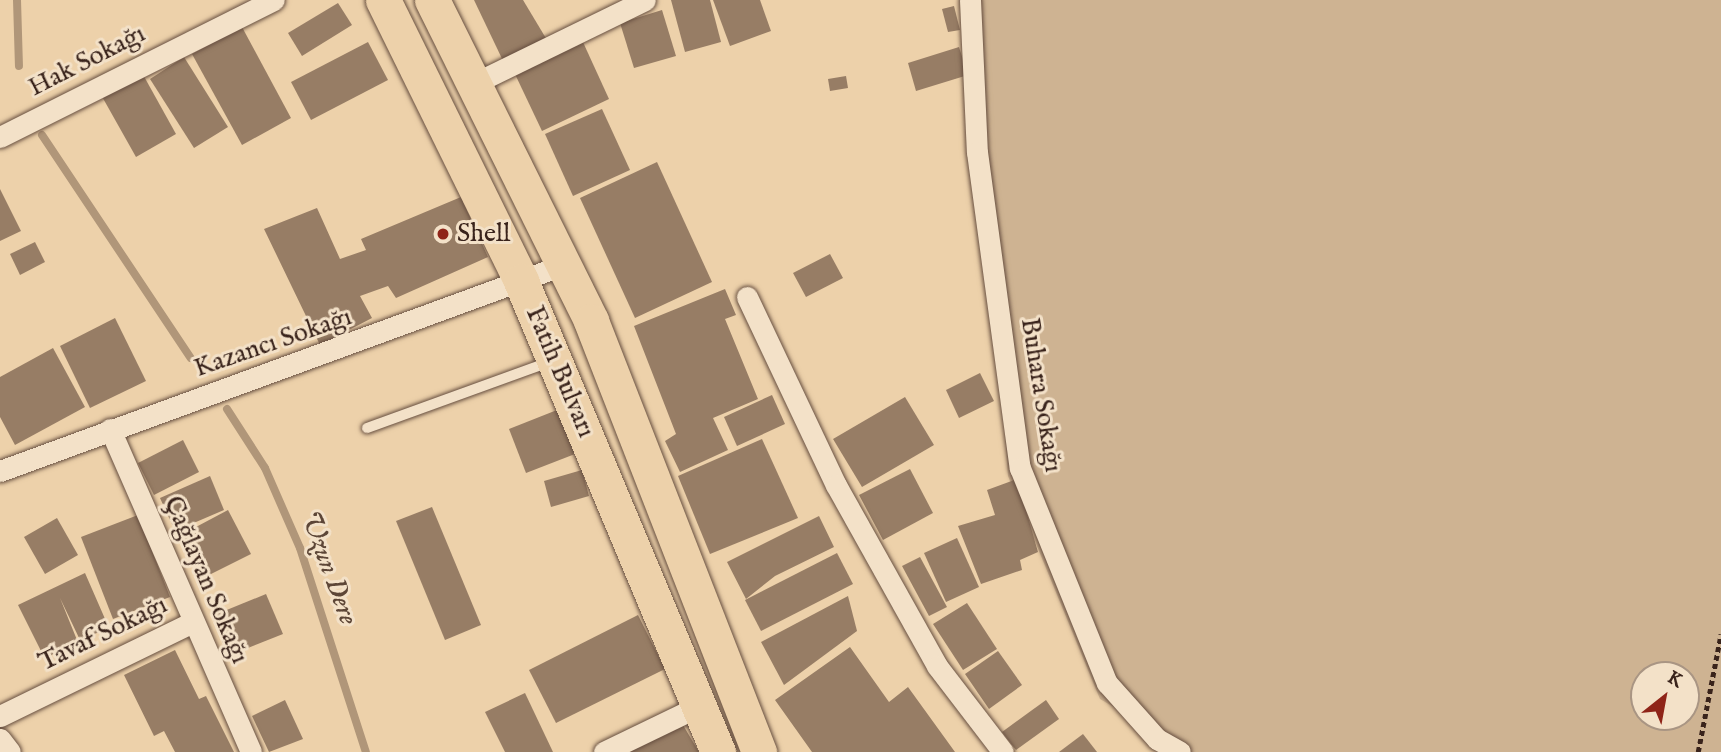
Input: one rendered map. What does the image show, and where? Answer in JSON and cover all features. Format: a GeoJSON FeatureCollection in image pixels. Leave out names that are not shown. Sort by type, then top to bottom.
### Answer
{"type":"FeatureCollection","features":[{"type":"Feature","properties":{"kind":"main road","name":"Fatih Bulvarı"},"geometry":{"type":"LineString","coordinates":[[383,0],[521,281],[718,752]]}},
{"type":"Feature","properties":{"kind":"main road","name":"Fatih Bulvarı"},"geometry":{"type":"LineString","coordinates":[[432,0],[596,334],[759,752]]}},
{"type":"Feature","properties":{"kind":"street","name":"Hak Sokağı"},"geometry":{"type":"LineString","coordinates":[[0,137],[274,0]]}},
{"type":"Feature","properties":{"kind":"street"},"geometry":{"type":"LineString","coordinates":[[474,84],[645,0]]}},
{"type":"Feature","properties":{"kind":"street","name":"Buhara Sokağı"},"geometry":{"type":"LineString","coordinates":[[971,0],[977,152],[1020,468],[1107,684],[1157,739],[1180,752]]}},
{"type":"Feature","properties":{"kind":"street","name":"Kazancı Sokağı"},"geometry":{"type":"LineString","coordinates":[[0,471],[563,265]]}},
{"type":"Feature","properties":{"kind":"street"},"geometry":{"type":"LineString","coordinates":[[747,297],[836,485],[930,654],[1003,752]]}},
{"type":"Feature","properties":{"kind":"street","name":"Çağlayan Sokağı"},"geometry":{"type":"LineString","coordinates":[[110,429],[251,752]]}},
{"type":"Feature","properties":{"kind":"street","name":"Tavaf Sokağı"},"geometry":{"type":"LineString","coordinates":[[0,716],[193,622]]}},
{"type":"Feature","properties":{"kind":"street"},"geometry":{"type":"LineString","coordinates":[[604,752],[699,706]]}},
{"type":"Feature","properties":{"kind":"street"},"geometry":{"type":"LineString","coordinates":[[0,738],[10,752]]}},
{"type":"Feature","properties":{"kind":"lane"},"geometry":{"type":"LineString","coordinates":[[368,428],[555,360]]}},
{"type":"Feature","properties":{"kind":"path"},"geometry":{"type":"LineString","coordinates":[[1698,752],[1721,634]]}},
{"type":"Feature","properties":{"kind":"shaded area"},"geometry":{"type":"Polygon","coordinates":[[[974,0],[1721,0],[1721,752],[1191,752],[1100,699],[1008,476],[974,0]]]}},
{"type":"Feature","properties":{"kind":"building"},"geometry":{"type":"Polygon","coordinates":[[[474,0],[523,0],[547,40],[505,65],[474,0]]]}},
{"type":"Feature","properties":{"kind":"building"},"geometry":{"type":"Polygon","coordinates":[[[671,0],[710,0],[721,42],[685,52],[671,0]]]}},
{"type":"Feature","properties":{"kind":"building"},"geometry":{"type":"Polygon","coordinates":[[[713,0],[760,0],[771,31],[730,46],[713,0]]]}},
{"type":"Feature","properties":{"kind":"building"},"geometry":{"type":"Polygon","coordinates":[[[338,3],[352,25],[302,56],[288,33],[338,3]]]}},
{"type":"Feature","properties":{"kind":"building"},"geometry":{"type":"Polygon","coordinates":[[[954,6],[960,30],[948,32],[942,9],[954,6]]]}},
{"type":"Feature","properties":{"kind":"building"},"geometry":{"type":"Polygon","coordinates":[[[662,10],[676,56],[634,68],[620,23],[662,10]]]}},
{"type":"Feature","properties":{"kind":"building"},"geometry":{"type":"Polygon","coordinates":[[[242,27],[291,118],[242,145],[192,54],[242,27]]]}},
{"type":"Feature","properties":{"kind":"building"},"geometry":{"type":"Polygon","coordinates":[[[582,40],[609,99],[542,131],[514,72],[582,40]]]}},
{"type":"Feature","properties":{"kind":"building"},"geometry":{"type":"Polygon","coordinates":[[[368,42],[388,80],[311,120],[291,82],[368,42]]]}},
{"type":"Feature","properties":{"kind":"building"},"geometry":{"type":"Polygon","coordinates":[[[959,47],[968,75],[916,91],[908,63],[959,47]]]}},
{"type":"Feature","properties":{"kind":"building"},"geometry":{"type":"Polygon","coordinates":[[[184,57],[228,127],[194,148],[150,79],[184,57]]]}},
{"type":"Feature","properties":{"kind":"building"},"geometry":{"type":"Polygon","coordinates":[[[141,71],[176,134],[136,157],[100,93],[141,71]]]}},
{"type":"Feature","properties":{"kind":"building"},"geometry":{"type":"Polygon","coordinates":[[[846,76],[848,88],[830,91],[828,79],[846,76]]]}},
{"type":"Feature","properties":{"kind":"building"},"geometry":{"type":"Polygon","coordinates":[[[602,109],[630,170],[573,196],[545,134],[602,109]]]}},
{"type":"Feature","properties":{"kind":"building"},"geometry":{"type":"Polygon","coordinates":[[[657,162],[712,282],[635,318],[580,198],[657,162]]]}},
{"type":"Feature","properties":{"kind":"building"},"geometry":{"type":"Polygon","coordinates":[[[0,189],[21,231],[0,241],[0,189]]]}},
{"type":"Feature","properties":{"kind":"building"},"geometry":{"type":"Polygon","coordinates":[[[461,197],[488,257],[396,298],[388,286],[360,296],[372,318],[320,345],[264,229],[317,208],[340,259],[366,250],[361,239],[461,197]]]}},
{"type":"Feature","properties":{"kind":"building"},"geometry":{"type":"Polygon","coordinates":[[[35,242],[45,262],[20,275],[10,254],[35,242]]]}},
{"type":"Feature","properties":{"kind":"building"},"geometry":{"type":"Polygon","coordinates":[[[830,254],[843,278],[806,297],[793,273],[830,254]]]}},
{"type":"Feature","properties":{"kind":"building"},"geometry":{"type":"Polygon","coordinates":[[[725,289],[736,315],[725,319],[758,399],[713,418],[728,450],[680,472],[665,441],[676,434],[634,326],[725,289]]]}},
{"type":"Feature","properties":{"kind":"building"},"geometry":{"type":"Polygon","coordinates":[[[115,318],[146,381],[90,408],[60,346],[115,318]]]}},
{"type":"Feature","properties":{"kind":"building"},"geometry":{"type":"Polygon","coordinates":[[[53,348],[85,407],[15,445],[0,417],[0,377],[53,348]]]}},
{"type":"Feature","properties":{"kind":"building"},"geometry":{"type":"Polygon","coordinates":[[[980,373],[994,401],[959,418],[946,390],[980,373]]]}},
{"type":"Feature","properties":{"kind":"building"},"geometry":{"type":"Polygon","coordinates":[[[772,395],[785,424],[737,446],[724,417],[772,395]]]}},
{"type":"Feature","properties":{"kind":"building"},"geometry":{"type":"Polygon","coordinates":[[[905,397],[934,445],[862,487],[833,439],[905,397]]]}},
{"type":"Feature","properties":{"kind":"building"},"geometry":{"type":"Polygon","coordinates":[[[557,410],[575,454],[526,473],[509,429],[557,410]]]}},
{"type":"Feature","properties":{"kind":"building"},"geometry":{"type":"Polygon","coordinates":[[[762,439],[798,518],[710,554],[678,476],[762,439]]]}},
{"type":"Feature","properties":{"kind":"building"},"geometry":{"type":"Polygon","coordinates":[[[183,440],[199,472],[154,495],[138,463],[183,440]]]}},
{"type":"Feature","properties":{"kind":"building"},"geometry":{"type":"Polygon","coordinates":[[[910,469],[933,513],[883,540],[859,495],[910,469]]]}},
{"type":"Feature","properties":{"kind":"building"},"geometry":{"type":"Polygon","coordinates":[[[582,470],[589,496],[551,507],[544,481],[582,470]]]}},
{"type":"Feature","properties":{"kind":"building"},"geometry":{"type":"Polygon","coordinates":[[[210,476],[224,510],[175,531],[160,498],[210,476]]]}},
{"type":"Feature","properties":{"kind":"building"},"geometry":{"type":"Polygon","coordinates":[[[1017,479],[1038,552],[1020,560],[1022,570],[981,584],[958,526],[995,515],[987,490],[1017,479]]]}},
{"type":"Feature","properties":{"kind":"building"},"geometry":{"type":"Polygon","coordinates":[[[432,507],[481,625],[445,640],[396,521],[432,507]]]}},
{"type":"Feature","properties":{"kind":"building"},"geometry":{"type":"Polygon","coordinates":[[[228,510],[251,554],[201,579],[179,536],[228,510]]]}},
{"type":"Feature","properties":{"kind":"building"},"geometry":{"type":"Polygon","coordinates":[[[138,515],[170,597],[113,619],[81,537],[138,515]]]}},
{"type":"Feature","properties":{"kind":"building"},"geometry":{"type":"Polygon","coordinates":[[[819,516],[834,547],[775,576],[746,599],[727,562],[819,516]]]}},
{"type":"Feature","properties":{"kind":"building"},"geometry":{"type":"Polygon","coordinates":[[[57,518],[78,555],[45,574],[24,537],[57,518]]]}},
{"type":"Feature","properties":{"kind":"building"},"geometry":{"type":"Polygon","coordinates":[[[957,538],[979,587],[946,602],[924,553],[957,538]]]}},
{"type":"Feature","properties":{"kind":"building"},"geometry":{"type":"Polygon","coordinates":[[[837,553],[853,584],[761,631],[745,600],[837,553]]]}},
{"type":"Feature","properties":{"kind":"building"},"geometry":{"type":"Polygon","coordinates":[[[920,557],[947,607],[929,616],[902,566],[920,557]]]}},
{"type":"Feature","properties":{"kind":"building"},"geometry":{"type":"Polygon","coordinates":[[[85,573],[109,628],[80,640],[60,598],[77,640],[45,659],[18,605],[85,573]]]}},
{"type":"Feature","properties":{"kind":"building"},"geometry":{"type":"Polygon","coordinates":[[[266,594],[283,634],[228,656],[212,616],[266,594]]]}},
{"type":"Feature","properties":{"kind":"building"},"geometry":{"type":"Polygon","coordinates":[[[848,596],[857,631],[784,685],[761,642],[848,596]]]}},
{"type":"Feature","properties":{"kind":"building"},"geometry":{"type":"Polygon","coordinates":[[[967,603],[997,649],[963,670],[933,624],[967,603]]]}},
{"type":"Feature","properties":{"kind":"building"},"geometry":{"type":"Polygon","coordinates":[[[638,615],[665,669],[556,723],[529,670],[638,615]]]}},
{"type":"Feature","properties":{"kind":"building"},"geometry":{"type":"Polygon","coordinates":[[[850,647],[889,702],[908,687],[955,752],[812,752],[775,700],[850,647]]]}},
{"type":"Feature","properties":{"kind":"building"},"geometry":{"type":"Polygon","coordinates":[[[175,650],[199,699],[206,696],[234,752],[175,752],[164,731],[154,736],[124,675],[175,650]]]}},
{"type":"Feature","properties":{"kind":"building"},"geometry":{"type":"Polygon","coordinates":[[[998,651],[1022,685],[989,709],[965,674],[998,651]]]}},
{"type":"Feature","properties":{"kind":"building"},"geometry":{"type":"Polygon","coordinates":[[[525,693],[553,752],[505,752],[485,712],[525,693]]]}},
{"type":"Feature","properties":{"kind":"building"},"geometry":{"type":"Polygon","coordinates":[[[285,700],[303,739],[269,752],[252,716],[285,700]]]}},
{"type":"Feature","properties":{"kind":"building"},"geometry":{"type":"Polygon","coordinates":[[[1046,700],[1059,719],[1016,750],[1002,732],[1046,700]]]}},
{"type":"Feature","properties":{"kind":"building"},"geometry":{"type":"Polygon","coordinates":[[[680,720],[699,752],[628,752],[680,720]]]}},
{"type":"Feature","properties":{"kind":"building"},"geometry":{"type":"Polygon","coordinates":[[[1083,734],[1097,752],[1059,752],[1083,734]]]}},
{"type":"Feature","properties":{"kind":"waterway","name":"Uzun Dere"},"geometry":{"type":"LineString","coordinates":[[17,0],[19,66]]}},
{"type":"Feature","properties":{"kind":"waterway","name":"Uzun Dere"},"geometry":{"type":"LineString","coordinates":[[42,135],[191,358]]}},
{"type":"Feature","properties":{"kind":"waterway","name":"Uzun Dere"},"geometry":{"type":"LineString","coordinates":[[227,409],[265,468],[300,548],[366,752]]}},
{"type":"Feature","properties":{"kind":"place","name":"Shell"},"geometry":{"type":"Point","coordinates":[443,234]}}]}
